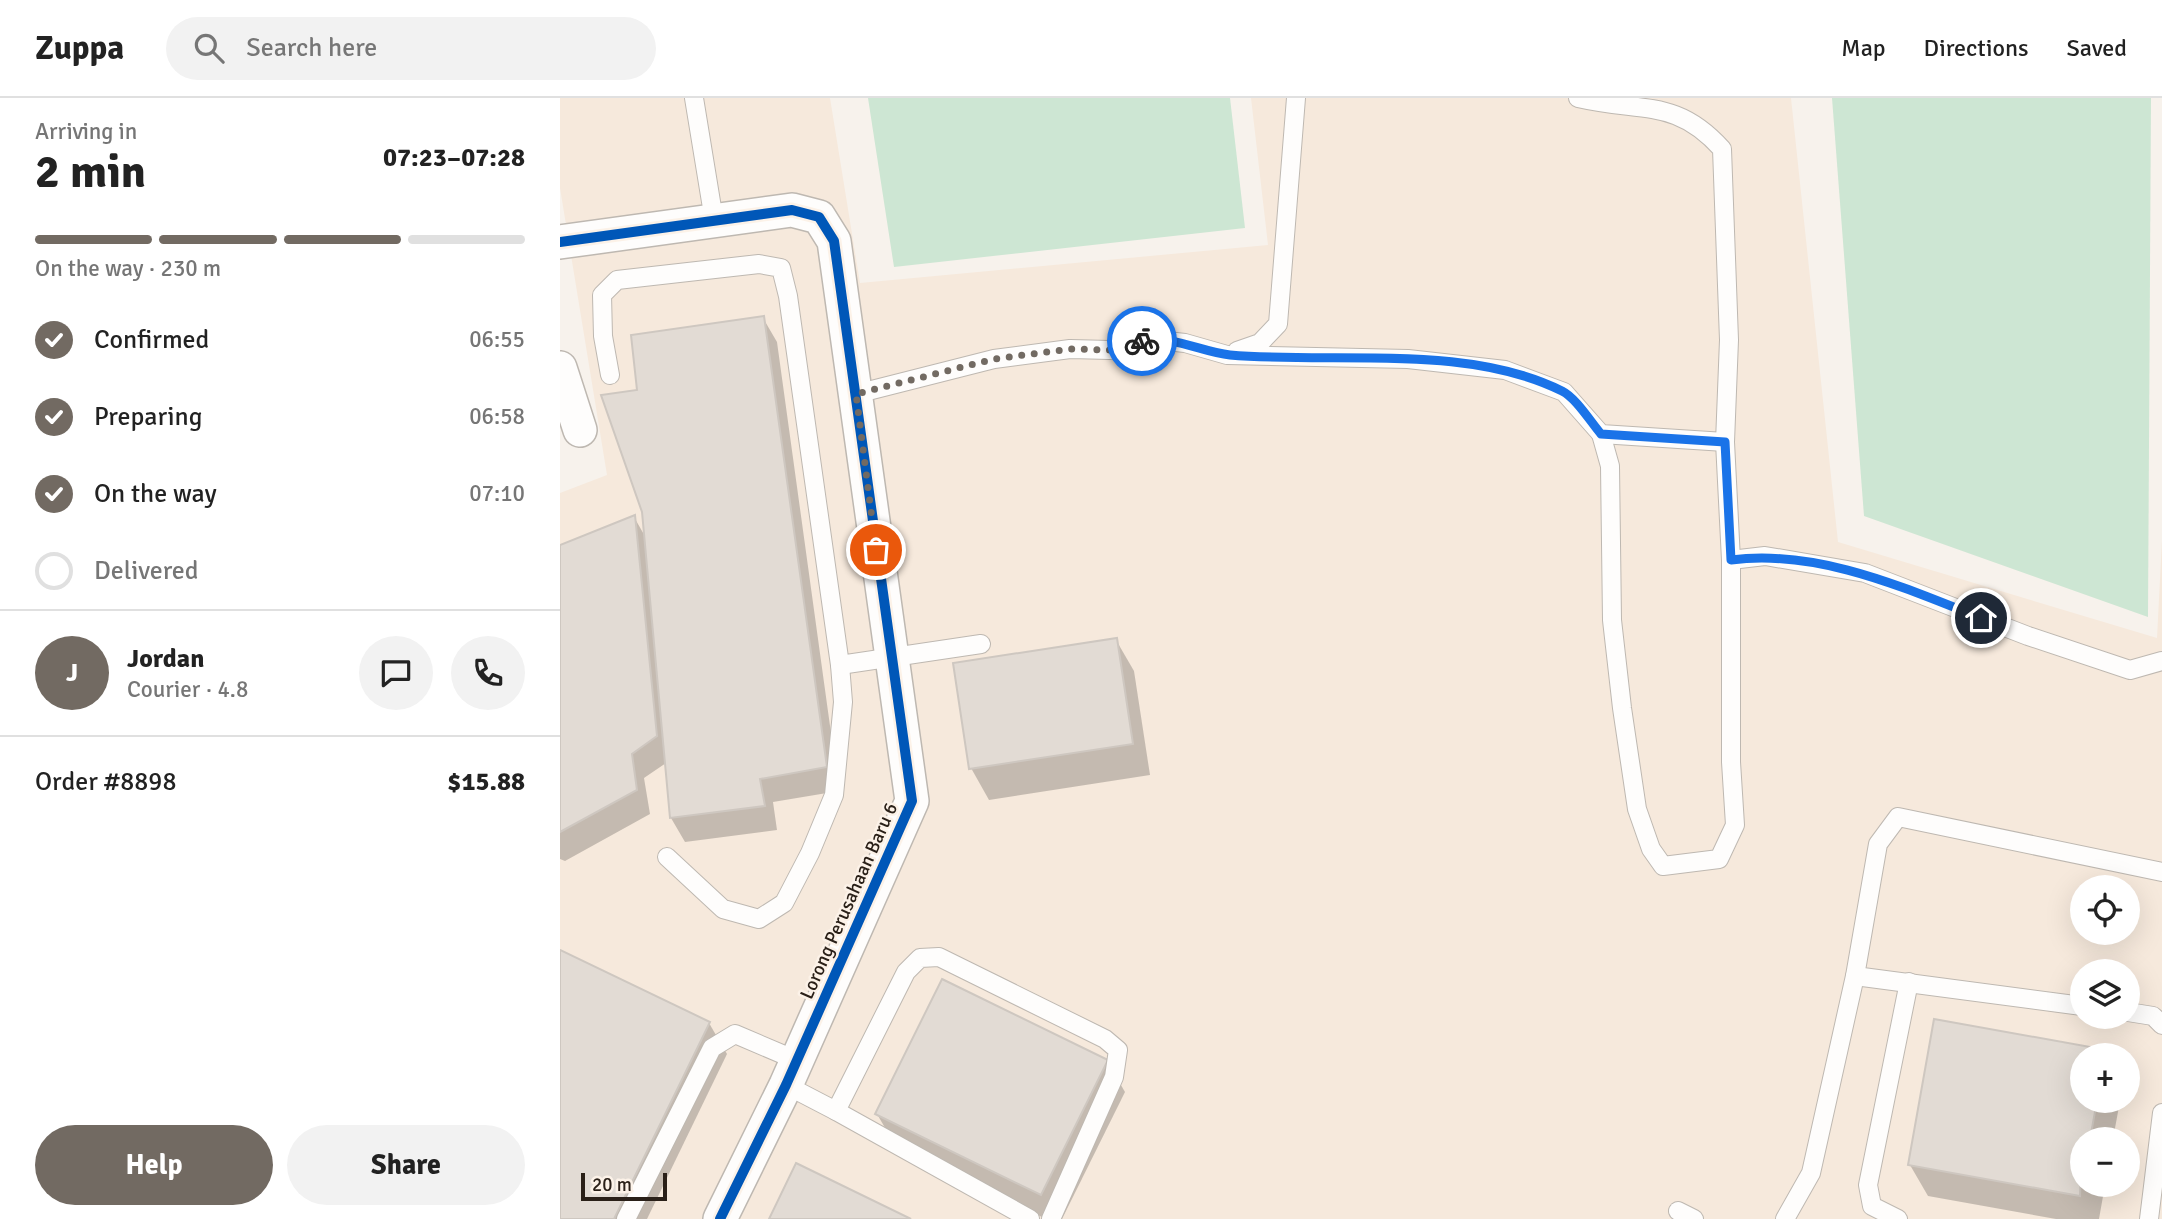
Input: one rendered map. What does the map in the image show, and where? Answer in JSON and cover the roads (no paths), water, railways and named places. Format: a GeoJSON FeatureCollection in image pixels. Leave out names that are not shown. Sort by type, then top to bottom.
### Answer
{"type":"FeatureCollection","features":[{"type":"Feature","properties":{"kind":"street","name":"Lorong Perusahaan Baru 6"},"geometry":{"type":"LineString","coordinates":[[560,242],[792,210],[819,217],[834,241],[912,801],[791,1072],[720,1219]]}},
{"type":"Feature","properties":{"kind":"street"},"geometry":{"type":"LineString","coordinates":[[560,369],[570,433]]}},
{"type":"Feature","properties":{"kind":"lane"},"geometry":{"type":"LineString","coordinates":[[694,98],[714,220]]}},
{"type":"Feature","properties":{"kind":"lane"},"geometry":{"type":"LineString","coordinates":[[1227,355],[1260,343],[1278,324],[1297,98]]}},
{"type":"Feature","properties":{"kind":"lane"},"geometry":{"type":"LineString","coordinates":[[856,394],[994,359],[1070,349],[1110,350],[1148,339],[1185,343],[1227,355],[1408,359],[1505,370],[1564,392],[1601,434],[1610,466],[1612,620],[1637,809],[1651,849],[1664,866],[1719,859],[1735,825],[1731,762],[1731,560],[1725,442],[1729,340],[1722,149],[1706,127],[1684,111],[1578,98]]}},
{"type":"Feature","properties":{"kind":"lane"},"geometry":{"type":"LineString","coordinates":[[610,375],[603,336],[602,295],[617,280],[759,264],[781,268],[788,296],[840,665],[843,702],[834,795],[810,853],[784,903],[759,919],[723,909],[667,857]]}},
{"type":"Feature","properties":{"kind":"lane"},"geometry":{"type":"LineString","coordinates":[[1601,434],[1725,442]]}},
{"type":"Feature","properties":{"kind":"lane"},"geometry":{"type":"LineString","coordinates":[[1731,560],[1765,556],[1865,573],[2028,636],[2130,670],[2162,661]]}},
{"type":"Feature","properties":{"kind":"lane"},"geometry":{"type":"LineString","coordinates":[[840,665],[981,644]]}},
{"type":"Feature","properties":{"kind":"lane"},"geometry":{"type":"LineString","coordinates":[[1785,1219],[1811,1173],[1855,976],[1878,844],[1898,817],[2162,872]]}},
{"type":"Feature","properties":{"kind":"lane"},"geometry":{"type":"LineString","coordinates":[[836,1111],[906,972],[920,958],[939,957],[1105,1039],[1118,1050],[1114,1077],[1051,1219]]}},
{"type":"Feature","properties":{"kind":"lane"},"geometry":{"type":"LineString","coordinates":[[1855,976],[2070,1004]]}},
{"type":"Feature","properties":{"kind":"lane"},"geometry":{"type":"LineString","coordinates":[[1898,1219],[1872,1206],[1868,1185],[1909,982]]}},
{"type":"Feature","properties":{"kind":"lane"},"geometry":{"type":"LineString","coordinates":[[2140,1014],[2153,1016],[2162,1025]]}},
{"type":"Feature","properties":{"kind":"lane"},"geometry":{"type":"LineString","coordinates":[[625,1219],[712,1048],[735,1034],[791,1072],[836,1111],[1030,1219]]}},
{"type":"Feature","properties":{"kind":"lane"},"geometry":{"type":"LineString","coordinates":[[2149,1219],[2162,1113]]}}]}
